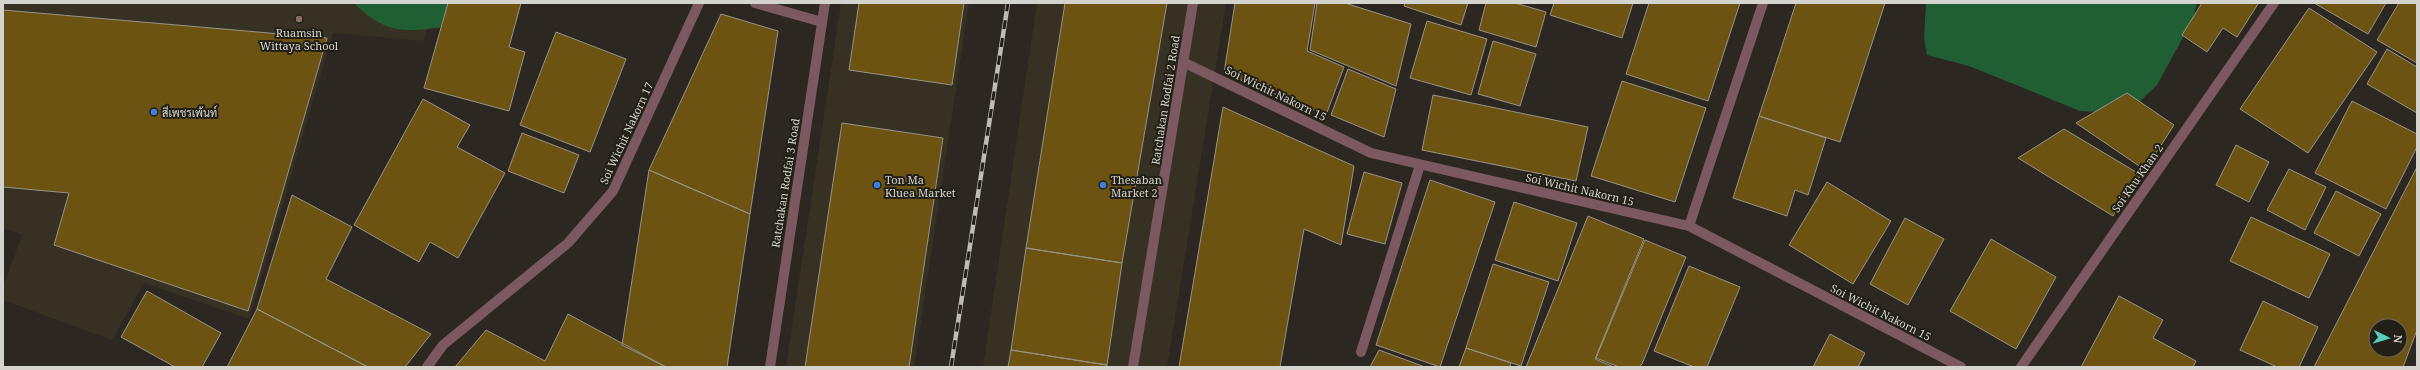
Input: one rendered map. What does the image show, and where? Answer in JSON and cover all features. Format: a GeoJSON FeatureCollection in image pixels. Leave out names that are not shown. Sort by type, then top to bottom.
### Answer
{"type":"FeatureCollection","features":[{"type":"Feature","properties":{"kind":"street","name":"Soi Wichit Nakorn 17"},"geometry":{"type":"LineString","coordinates":[[427,367],[443,345],[568,243],[613,191],[699,3]]}},
{"type":"Feature","properties":{"kind":"street"},"geometry":{"type":"LineString","coordinates":[[755,3],[822,22]]}},
{"type":"Feature","properties":{"kind":"street","name":"Ratchakan Rodfai 3 Road"},"geometry":{"type":"LineString","coordinates":[[770,367],[825,3]]}},
{"type":"Feature","properties":{"kind":"street","name":"Ratchakan Rodfai 2 Road"},"geometry":{"type":"LineString","coordinates":[[1133,367],[1193,3]]}},
{"type":"Feature","properties":{"kind":"street"},"geometry":{"type":"LineString","coordinates":[[1689,226],[1763,3]]}},
{"type":"Feature","properties":{"kind":"street","name":"Soi Khu Khan 2"},"geometry":{"type":"LineString","coordinates":[[2021,367],[2274,3]]}},
{"type":"Feature","properties":{"kind":"street","name":"Soi Wichit Nakorn 15"},"geometry":{"type":"LineString","coordinates":[[1183,62],[1371,153],[1689,226],[1961,367]]}},
{"type":"Feature","properties":{"kind":"street"},"geometry":{"type":"LineString","coordinates":[[1361,352],[1420,165]]}},
{"type":"Feature","properties":{"kind":"shaded area","name":"สีเพชรเพ้นท์"},"geometry":{"type":"Polygon","coordinates":[[[3,3],[433,3],[424,41],[333,33],[249,319],[144,283],[112,340],[3,300],[3,287],[22,235],[3,228],[3,3]]]}},
{"type":"Feature","properties":{"kind":"shaded area","name":"Ton Ma Kluea Market"},"geometry":{"type":"Polygon","coordinates":[[[841,3],[969,3],[914,367],[786,367],[841,3]]]}},
{"type":"Feature","properties":{"kind":"shaded area","name":"Thesaban Market 2"},"geometry":{"type":"Polygon","coordinates":[[[1037,3],[1226,3],[1167,367],[983,367],[1037,3]]]}},
{"type":"Feature","properties":{"kind":"green space"},"geometry":{"type":"Polygon","coordinates":[[[354,3],[460,3],[447,26],[420,30],[408,30],[386,26],[376,21],[354,3]]]}},
{"type":"Feature","properties":{"kind":"green space"},"geometry":{"type":"Polygon","coordinates":[[[1926,3],[2197,3],[2193,19],[2157,85],[2135,106],[2105,112],[2080,111],[1969,66],[1927,55],[1924,38],[1926,3]]]}},
{"type":"Feature","properties":{"kind":"building"},"geometry":{"type":"Polygon","coordinates":[[[448,3],[521,3],[509,47],[525,52],[509,111],[424,88],[448,3]]]}},
{"type":"Feature","properties":{"kind":"building"},"geometry":{"type":"Polygon","coordinates":[[[859,3],[964,3],[952,85],[849,70],[859,3]]]}},
{"type":"Feature","properties":{"kind":"building"},"geometry":{"type":"Polygon","coordinates":[[[1065,3],[1167,3],[1122,263],[1026,248],[1065,3]]]}},
{"type":"Feature","properties":{"kind":"building"},"geometry":{"type":"Polygon","coordinates":[[[1235,3],[1315,3],[1307,51],[1344,67],[1326,115],[1224,73],[1235,3]]]}},
{"type":"Feature","properties":{"kind":"building"},"geometry":{"type":"Polygon","coordinates":[[[1317,3],[1345,3],[1411,24],[1396,86],[1310,50],[1317,3]]]}},
{"type":"Feature","properties":{"kind":"building"},"geometry":{"type":"Polygon","coordinates":[[[1405,3],[1468,3],[1461,25],[1404,6],[1405,3]]]}},
{"type":"Feature","properties":{"kind":"building"},"geometry":{"type":"Polygon","coordinates":[[[1486,3],[1515,3],[1546,12],[1536,47],[1479,30],[1486,3]]]}},
{"type":"Feature","properties":{"kind":"building"},"geometry":{"type":"Polygon","coordinates":[[[1554,3],[1633,3],[1622,38],[1550,15],[1554,3]]]}},
{"type":"Feature","properties":{"kind":"building"},"geometry":{"type":"Polygon","coordinates":[[[1649,3],[1740,3],[1708,101],[1626,74],[1649,3]]]}},
{"type":"Feature","properties":{"kind":"building"},"geometry":{"type":"Polygon","coordinates":[[[1796,3],[1885,3],[1840,142],[1759,116],[1796,3]]]}},
{"type":"Feature","properties":{"kind":"building"},"geometry":{"type":"Polygon","coordinates":[[[2202,3],[2258,4],[2237,37],[2223,28],[2207,52],[2182,35],[2202,3]]]}},
{"type":"Feature","properties":{"kind":"building"},"geometry":{"type":"Polygon","coordinates":[[[2314,3],[2386,3],[2368,34],[2314,3]]]}},
{"type":"Feature","properties":{"kind":"building"},"geometry":{"type":"Polygon","coordinates":[[[2399,3],[2417,3],[2417,63],[2377,40],[2399,3]]]}},
{"type":"Feature","properties":{"kind":"building"},"geometry":{"type":"Polygon","coordinates":[[[2309,8],[2377,52],[2308,153],[2240,109],[2309,8]]]}},
{"type":"Feature","properties":{"kind":"building","name":"สีเพชรเพ้นท์"},"geometry":{"type":"Polygon","coordinates":[[[3,10],[327,38],[248,311],[54,245],[69,193],[3,187],[3,10]]]}},
{"type":"Feature","properties":{"kind":"building"},"geometry":{"type":"Polygon","coordinates":[[[721,14],[778,31],[750,214],[649,170],[721,14]]]}},
{"type":"Feature","properties":{"kind":"building"},"geometry":{"type":"Polygon","coordinates":[[[1427,21],[1487,39],[1471,95],[1410,78],[1427,21]]]}},
{"type":"Feature","properties":{"kind":"building"},"geometry":{"type":"Polygon","coordinates":[[[556,32],[626,59],[590,152],[520,125],[556,32]]]}},
{"type":"Feature","properties":{"kind":"building"},"geometry":{"type":"Polygon","coordinates":[[[1493,41],[1536,54],[1520,106],[1478,94],[1493,41]]]}},
{"type":"Feature","properties":{"kind":"building"},"geometry":{"type":"Polygon","coordinates":[[[2387,49],[2417,67],[2417,113],[2367,84],[2387,49]]]}},
{"type":"Feature","properties":{"kind":"building"},"geometry":{"type":"Polygon","coordinates":[[[1348,69],[1396,89],[1384,137],[1331,115],[1348,69]]]}},
{"type":"Feature","properties":{"kind":"building"},"geometry":{"type":"Polygon","coordinates":[[[1622,81],[1706,108],[1675,202],[1591,176],[1622,81]]]}},
{"type":"Feature","properties":{"kind":"building"},"geometry":{"type":"Polygon","coordinates":[[[2127,93],[2174,125],[2145,170],[2076,123],[2127,93]]]}},
{"type":"Feature","properties":{"kind":"building"},"geometry":{"type":"Polygon","coordinates":[[[1433,95],[1588,127],[1576,181],[1422,150],[1433,95]]]}},
{"type":"Feature","properties":{"kind":"building"},"geometry":{"type":"Polygon","coordinates":[[[423,99],[470,125],[457,147],[505,173],[458,258],[430,242],[419,262],[354,225],[423,99]]]}},
{"type":"Feature","properties":{"kind":"building"},"geometry":{"type":"Polygon","coordinates":[[[2352,101],[2417,134],[2417,147],[2386,209],[2315,173],[2352,101]]]}},
{"type":"Feature","properties":{"kind":"building"},"geometry":{"type":"Polygon","coordinates":[[[1223,107],[1354,166],[1341,245],[1304,229],[1280,367],[1179,367],[1223,107]]]}},
{"type":"Feature","properties":{"kind":"building"},"geometry":{"type":"Polygon","coordinates":[[[1759,116],[1826,138],[1808,195],[1795,190],[1787,216],[1733,198],[1759,116]]]}},
{"type":"Feature","properties":{"kind":"building"},"geometry":{"type":"Polygon","coordinates":[[[842,123],[943,138],[909,367],[805,367],[842,123]]]}},
{"type":"Feature","properties":{"kind":"building"},"geometry":{"type":"Polygon","coordinates":[[[2064,129],[2141,175],[2113,216],[2018,158],[2064,129]]]}},
{"type":"Feature","properties":{"kind":"building"},"geometry":{"type":"Polygon","coordinates":[[[522,133],[579,155],[564,193],[508,171],[522,133]]]}},
{"type":"Feature","properties":{"kind":"building"},"geometry":{"type":"Polygon","coordinates":[[[2236,145],[2269,162],[2249,202],[2216,185],[2236,145]]]}},
{"type":"Feature","properties":{"kind":"building"},"geometry":{"type":"Polygon","coordinates":[[[2417,167],[2417,330],[2408,354],[2408,318],[2368,318],[2368,358],[2406,358],[2403,367],[2314,367],[2417,167]]]}},
{"type":"Feature","properties":{"kind":"building"},"geometry":{"type":"Polygon","coordinates":[[[2289,169],[2326,187],[2305,230],[2267,210],[2289,169]]]}},
{"type":"Feature","properties":{"kind":"building"},"geometry":{"type":"Polygon","coordinates":[[[649,170],[750,214],[727,367],[666,367],[622,345],[649,170]]]}},
{"type":"Feature","properties":{"kind":"building"},"geometry":{"type":"Polygon","coordinates":[[[1364,172],[1402,183],[1385,244],[1347,234],[1364,172]]]}},
{"type":"Feature","properties":{"kind":"building"},"geometry":{"type":"Polygon","coordinates":[[[1430,180],[1495,202],[1440,367],[1376,345],[1430,180]]]}},
{"type":"Feature","properties":{"kind":"building"},"geometry":{"type":"Polygon","coordinates":[[[1827,182],[1891,221],[1853,284],[1789,245],[1827,182]]]}},
{"type":"Feature","properties":{"kind":"building"},"geometry":{"type":"Polygon","coordinates":[[[2336,191],[2381,214],[2359,256],[2314,233],[2336,191]]]}},
{"type":"Feature","properties":{"kind":"building"},"geometry":{"type":"Polygon","coordinates":[[[292,195],[352,227],[326,279],[431,334],[405,367],[368,367],[257,309],[292,195]]]}},
{"type":"Feature","properties":{"kind":"building"},"geometry":{"type":"Polygon","coordinates":[[[1514,202],[1577,223],[1558,281],[1495,260],[1514,202]]]}},
{"type":"Feature","properties":{"kind":"building"},"geometry":{"type":"Polygon","coordinates":[[[1588,216],[1644,239],[1595,359],[1614,367],[1526,367],[1588,216]]]}},
{"type":"Feature","properties":{"kind":"building"},"geometry":{"type":"Polygon","coordinates":[[[2251,217],[2330,254],[2309,298],[2230,261],[2251,217]]]}},
{"type":"Feature","properties":{"kind":"building"},"geometry":{"type":"Polygon","coordinates":[[[1905,218],[1944,239],[1908,305],[1870,284],[1905,218]]]}},
{"type":"Feature","properties":{"kind":"building"},"geometry":{"type":"Polygon","coordinates":[[[1991,239],[2056,277],[2016,349],[1950,311],[1991,239]]]}},
{"type":"Feature","properties":{"kind":"building"},"geometry":{"type":"Polygon","coordinates":[[[1645,240],[1686,257],[1642,364],[1639,367],[1619,367],[1596,358],[1645,240]]]}},
{"type":"Feature","properties":{"kind":"building"},"geometry":{"type":"Polygon","coordinates":[[[1026,248],[1122,263],[1107,365],[1011,350],[1026,248]]]}},
{"type":"Feature","properties":{"kind":"building"},"geometry":{"type":"Polygon","coordinates":[[[1493,264],[1549,282],[1521,366],[1466,348],[1493,264]]]}},
{"type":"Feature","properties":{"kind":"building"},"geometry":{"type":"Polygon","coordinates":[[[1689,266],[1740,287],[1707,367],[1694,367],[1654,351],[1689,266]]]}},
{"type":"Feature","properties":{"kind":"building"},"geometry":{"type":"Polygon","coordinates":[[[147,291],[221,333],[202,367],[175,367],[121,337],[147,291]]]}},
{"type":"Feature","properties":{"kind":"building"},"geometry":{"type":"Polygon","coordinates":[[[2119,296],[2163,320],[2153,338],[2196,361],[2193,367],[2081,367],[2119,296]]]}},
{"type":"Feature","properties":{"kind":"building"},"geometry":{"type":"Polygon","coordinates":[[[2263,301],[2318,327],[2299,367],[2277,367],[2240,350],[2263,301]]]}},
{"type":"Feature","properties":{"kind":"building"},"geometry":{"type":"Polygon","coordinates":[[[257,309],[368,367],[227,367],[257,309]]]}},
{"type":"Feature","properties":{"kind":"building"},"geometry":{"type":"Polygon","coordinates":[[[568,314],[666,367],[455,367],[486,330],[545,361],[568,314]]]}},
{"type":"Feature","properties":{"kind":"building"},"geometry":{"type":"Polygon","coordinates":[[[1830,334],[1865,353],[1858,367],[1813,367],[1830,334]]]}},
{"type":"Feature","properties":{"kind":"building"},"geometry":{"type":"Polygon","coordinates":[[[1466,348],[1511,363],[1510,367],[1459,367],[1466,348]]]}},
{"type":"Feature","properties":{"kind":"building"},"geometry":{"type":"Polygon","coordinates":[[[1011,350],[1107,365],[1107,367],[1008,367],[1011,350]]]}},
{"type":"Feature","properties":{"kind":"building"},"geometry":{"type":"Polygon","coordinates":[[[1379,350],[1425,367],[1370,367],[1379,350]]]}},
{"type":"Feature","properties":{"kind":"railway"},"geometry":{"type":"LineString","coordinates":[[951,367],[1008,3]]}},
{"type":"Feature","properties":{"kind":"place","name":"Ruamsin Wittaya School"},"geometry":{"type":"Point","coordinates":[299,19]}},
{"type":"Feature","properties":{"kind":"place","name":"สีเพชรเพ้นท์"},"geometry":{"type":"Point","coordinates":[154,112]}},
{"type":"Feature","properties":{"kind":"place","name":"Ton Ma Kluea Market"},"geometry":{"type":"Point","coordinates":[877,185]}},
{"type":"Feature","properties":{"kind":"place","name":"Thesaban Market 2"},"geometry":{"type":"Point","coordinates":[1103,185]}}]}
